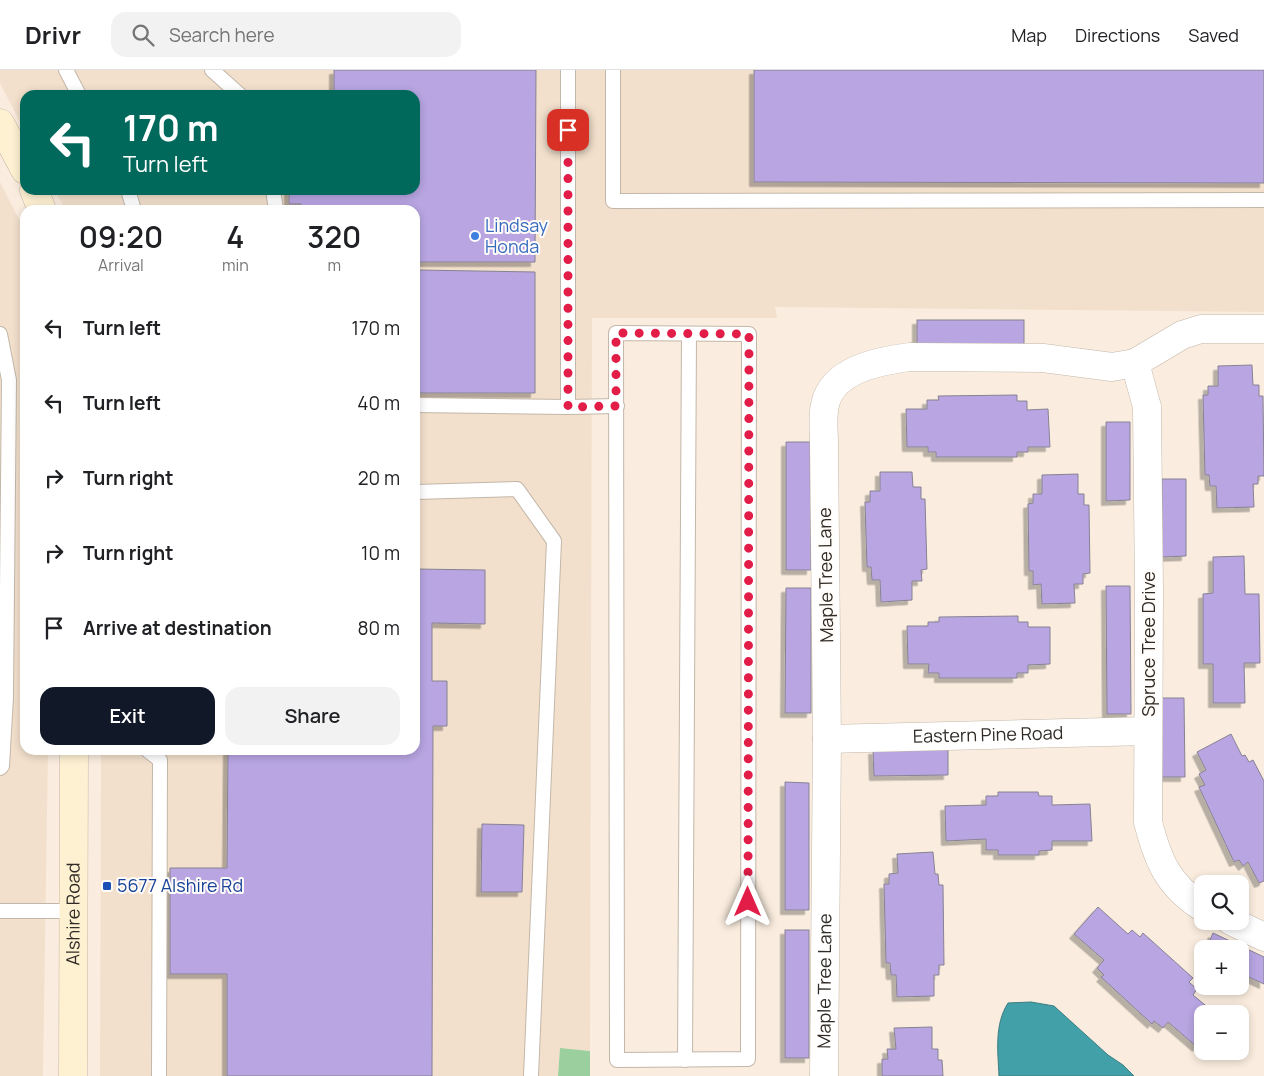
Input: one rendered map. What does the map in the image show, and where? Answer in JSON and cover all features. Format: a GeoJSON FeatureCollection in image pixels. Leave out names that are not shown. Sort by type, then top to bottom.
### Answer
{"type":"FeatureCollection","features":[{"type":"Feature","properties":{"kind":"street"},"geometry":{"type":"LineString","coordinates":[[0,122],[20,160]]}},
{"type":"Feature","properties":{"kind":"street"},"geometry":{"type":"LineString","coordinates":[[1135,363],[1182,335],[1201,329],[1264,329]]}},
{"type":"Feature","properties":{"kind":"street","name":"Maple Tree Lane"},"geometry":{"type":"LineString","coordinates":[[824,1076],[827,739],[825,405],[831,392],[842,378],[855,370],[869,365],[910,358],[1043,358],[1112,367],[1135,363]]}},
{"type":"Feature","properties":{"kind":"street","name":"Spruce Tree Drive"},"geometry":{"type":"LineString","coordinates":[[1135,363],[1147,407],[1149,591],[1148,822],[1156,852],[1169,877],[1183,894],[1194,902]]}},
{"type":"Feature","properties":{"kind":"street","name":"Eastern Pine Road"},"geometry":{"type":"LineString","coordinates":[[827,739],[1148,731]]}},
{"type":"Feature","properties":{"kind":"street","name":"Alshire Road"},"geometry":{"type":"LineString","coordinates":[[74,755],[74,1076]]}},
{"type":"Feature","properties":{"kind":"street"},"geometry":{"type":"LineString","coordinates":[[1249,930],[1264,937]]}},
{"type":"Feature","properties":{"kind":"lane"},"geometry":{"type":"LineString","coordinates":[[66,70],[76,90]]}},
{"type":"Feature","properties":{"kind":"lane"},"geometry":{"type":"LineString","coordinates":[[212,70],[234,90]]}},
{"type":"Feature","properties":{"kind":"lane"},"geometry":{"type":"LineString","coordinates":[[568,70],[568,407]]}},
{"type":"Feature","properties":{"kind":"lane"},"geometry":{"type":"LineString","coordinates":[[613,70],[613,202],[1264,200]]}},
{"type":"Feature","properties":{"kind":"lane"},"geometry":{"type":"LineString","coordinates":[[616,333],[689,334],[749,334],[748,1059],[617,1060],[616,333]]}},
{"type":"Feature","properties":{"kind":"lane"},"geometry":{"type":"LineString","coordinates":[[0,334],[9,380],[6,697],[2,766],[0,768]]}},
{"type":"Feature","properties":{"kind":"lane"},"geometry":{"type":"LineString","coordinates":[[685,1060],[689,334]]}},
{"type":"Feature","properties":{"kind":"lane"},"geometry":{"type":"LineString","coordinates":[[420,405],[616,406]]}},
{"type":"Feature","properties":{"kind":"lane"},"geometry":{"type":"LineString","coordinates":[[420,492],[517,489],[554,541],[531,1076]]}},
{"type":"Feature","properties":{"kind":"lane"},"geometry":{"type":"LineString","coordinates":[[154,755],[160,760],[159,1076]]}},
{"type":"Feature","properties":{"kind":"lane"},"geometry":{"type":"LineString","coordinates":[[0,911],[75,911]]}},
{"type":"Feature","properties":{"kind":"shaded area"},"geometry":{"type":"Polygon","coordinates":[[[0,70],[1264,70],[1264,312],[775,307],[777,318],[592,318],[590,1051],[560,1048],[558,1076],[100,1076],[101,755],[420,755],[420,205],[62,205],[58,195],[420,195],[420,90],[20,90],[20,122],[0,83],[0,70]]]}},
{"type":"Feature","properties":{"kind":"shaded area"},"geometry":{"type":"Polygon","coordinates":[[[0,182],[20,221],[20,755],[48,755],[43,1076],[0,1076],[0,182]]]}},
{"type":"Feature","properties":{"kind":"green space"},"geometry":{"type":"Polygon","coordinates":[[[560,1048],[590,1051],[590,1076],[558,1076],[560,1048]]]}},
{"type":"Feature","properties":{"kind":"water"},"geometry":{"type":"Polygon","coordinates":[[[1031,1002],[1054,1006],[1134,1076],[999,1076],[998,1039],[1004,1011],[1008,1003],[1031,1002]]]}},
{"type":"Feature","properties":{"kind":"building","name":"Lindsay Honda"},"geometry":{"type":"Polygon","coordinates":[[[334,70],[536,70],[535,262],[420,262],[420,205],[289,204],[289,195],[420,195],[420,90],[334,90],[334,70]]]}},
{"type":"Feature","properties":{"kind":"building"},"geometry":{"type":"Polygon","coordinates":[[[754,70],[1264,70],[1264,183],[754,182],[754,70]]]}},
{"type":"Feature","properties":{"kind":"building","name":"Lindsay Honda"},"geometry":{"type":"Polygon","coordinates":[[[420,270],[535,272],[535,393],[420,393],[420,270]]]}},
{"type":"Feature","properties":{"kind":"building"},"geometry":{"type":"Polygon","coordinates":[[[917,320],[1024,320],[1024,346],[917,346],[917,320]]]}},
{"type":"Feature","properties":{"kind":"building"},"geometry":{"type":"Polygon","coordinates":[[[1252,365],[1253,385],[1259,385],[1259,396],[1263,396],[1264,476],[1258,476],[1258,484],[1253,484],[1254,507],[1217,508],[1216,486],[1210,486],[1209,475],[1205,475],[1203,395],[1208,395],[1208,386],[1218,386],[1218,366],[1252,365]]]}},
{"type":"Feature","properties":{"kind":"building"},"geometry":{"type":"Polygon","coordinates":[[[1017,395],[1017,401],[1027,401],[1027,410],[1048,409],[1050,447],[1028,447],[1028,452],[1017,452],[1017,457],[936,457],[936,452],[928,452],[928,447],[907,447],[906,409],[927,409],[927,400],[939,400],[938,396],[1017,395]]]}},
{"type":"Feature","properties":{"kind":"building"},"geometry":{"type":"Polygon","coordinates":[[[1106,422],[1130,422],[1130,500],[1106,501],[1106,422]]]}},
{"type":"Feature","properties":{"kind":"building"},"geometry":{"type":"Polygon","coordinates":[[[786,442],[810,442],[811,570],[786,570],[786,442]]]}},
{"type":"Feature","properties":{"kind":"building"},"geometry":{"type":"Polygon","coordinates":[[[880,472],[912,472],[913,487],[921,487],[921,499],[925,499],[927,569],[921,570],[922,581],[912,581],[912,600],[881,602],[880,580],[872,580],[871,567],[867,567],[865,502],[870,502],[870,491],[880,491],[880,472]]]}},
{"type":"Feature","properties":{"kind":"building"},"geometry":{"type":"Polygon","coordinates":[[[1078,474],[1078,494],[1084,494],[1084,505],[1089,505],[1090,573],[1083,574],[1083,584],[1074,584],[1075,603],[1042,604],[1041,584],[1033,585],[1033,571],[1029,571],[1028,504],[1033,503],[1033,494],[1042,494],[1042,475],[1078,474]]]}},
{"type":"Feature","properties":{"kind":"building"},"geometry":{"type":"Polygon","coordinates":[[[1162,479],[1186,479],[1186,556],[1162,557],[1162,479]]]}},
{"type":"Feature","properties":{"kind":"building"},"geometry":{"type":"Polygon","coordinates":[[[1244,556],[1245,594],[1259,594],[1260,663],[1244,663],[1245,703],[1213,703],[1213,664],[1203,664],[1203,594],[1213,593],[1213,557],[1244,556]]]}},
{"type":"Feature","properties":{"kind":"building"},"geometry":{"type":"Polygon","coordinates":[[[420,569],[485,570],[485,624],[432,623],[432,681],[447,681],[447,726],[433,726],[432,1076],[227,1076],[227,974],[170,974],[170,868],[227,868],[228,755],[420,755],[420,569]]]}},
{"type":"Feature","properties":{"kind":"building"},"geometry":{"type":"Polygon","coordinates":[[[1106,586],[1130,586],[1131,714],[1107,714],[1106,586]]]}},
{"type":"Feature","properties":{"kind":"building"},"geometry":{"type":"Polygon","coordinates":[[[786,588],[811,588],[811,713],[785,713],[786,588]]]}},
{"type":"Feature","properties":{"kind":"building"},"geometry":{"type":"Polygon","coordinates":[[[1018,616],[1018,622],[1028,622],[1028,627],[1050,627],[1050,664],[1028,665],[1028,673],[1017,673],[1017,678],[939,678],[939,673],[928,673],[929,664],[908,664],[907,626],[928,626],[928,622],[939,622],[939,617],[1018,616]]]}},
{"type":"Feature","properties":{"kind":"building"},"geometry":{"type":"Polygon","coordinates":[[[1160,698],[1184,698],[1185,777],[1160,777],[1160,698]]]}},
{"type":"Feature","properties":{"kind":"building"},"geometry":{"type":"Polygon","coordinates":[[[1231,734],[1242,756],[1245,755],[1249,762],[1253,760],[1264,781],[1264,881],[1259,883],[1248,862],[1243,866],[1239,860],[1234,862],[1199,787],[1205,785],[1199,774],[1206,770],[1197,752],[1231,734]]]}},
{"type":"Feature","properties":{"kind":"building"},"geometry":{"type":"Polygon","coordinates":[[[948,749],[948,775],[874,776],[873,750],[948,749]]]}},
{"type":"Feature","properties":{"kind":"building"},"geometry":{"type":"Polygon","coordinates":[[[785,782],[809,783],[809,910],[785,910],[785,782]]]}},
{"type":"Feature","properties":{"kind":"building"},"geometry":{"type":"Polygon","coordinates":[[[998,792],[1038,792],[1039,796],[1052,796],[1052,805],[1090,804],[1092,841],[1052,841],[1052,850],[1039,851],[1039,855],[998,855],[998,850],[986,850],[986,839],[946,841],[945,806],[986,805],[986,796],[998,796],[998,792]]]}},
{"type":"Feature","properties":{"kind":"building"},"geometry":{"type":"Polygon","coordinates":[[[482,824],[524,825],[522,892],[481,892],[482,824]]]}},
{"type":"Feature","properties":{"kind":"building"},"geometry":{"type":"Polygon","coordinates":[[[933,852],[935,874],[938,874],[939,885],[943,885],[944,965],[939,965],[939,975],[934,975],[934,996],[897,997],[896,975],[891,975],[890,963],[886,963],[884,884],[889,884],[889,874],[898,873],[897,854],[933,852]]]}},
{"type":"Feature","properties":{"kind":"building"},"geometry":{"type":"Polygon","coordinates":[[[1098,907],[1128,934],[1132,930],[1140,937],[1143,933],[1193,978],[1189,982],[1194,986],[1193,995],[1205,1005],[1194,1005],[1194,1044],[1168,1022],[1163,1028],[1154,1021],[1152,1024],[1101,977],[1104,975],[1097,968],[1104,960],[1074,934],[1098,907]]]}},
{"type":"Feature","properties":{"kind":"building"},"geometry":{"type":"Polygon","coordinates":[[[785,930],[809,930],[809,1058],[785,1058],[785,930]]]}},
{"type":"Feature","properties":{"kind":"building"},"geometry":{"type":"Polygon","coordinates":[[[1213,933],[1228,940],[1210,940],[1213,933]]]}},
{"type":"Feature","properties":{"kind":"building"},"geometry":{"type":"Polygon","coordinates":[[[1249,950],[1264,957],[1264,984],[1249,977],[1249,950]]]}},
{"type":"Feature","properties":{"kind":"building"},"geometry":{"type":"Polygon","coordinates":[[[932,1027],[932,1049],[938,1049],[938,1060],[942,1060],[943,1076],[882,1076],[882,1059],[888,1059],[887,1049],[896,1049],[894,1028],[932,1027]]]}},
{"type":"Feature","properties":{"kind":"place","name":"Lindsay Honda"},"geometry":{"type":"Point","coordinates":[475,236]}},
{"type":"Feature","properties":{"kind":"place","name":"5677 Alshire Rd"},"geometry":{"type":"Point","coordinates":[107,886]}},
{"type":"Feature","properties":{"kind":"route"},"geometry":{"type":"LineString","coordinates":[[568,130],[568,407],[616,406],[616,333],[749,334],[748,902]]}}]}
